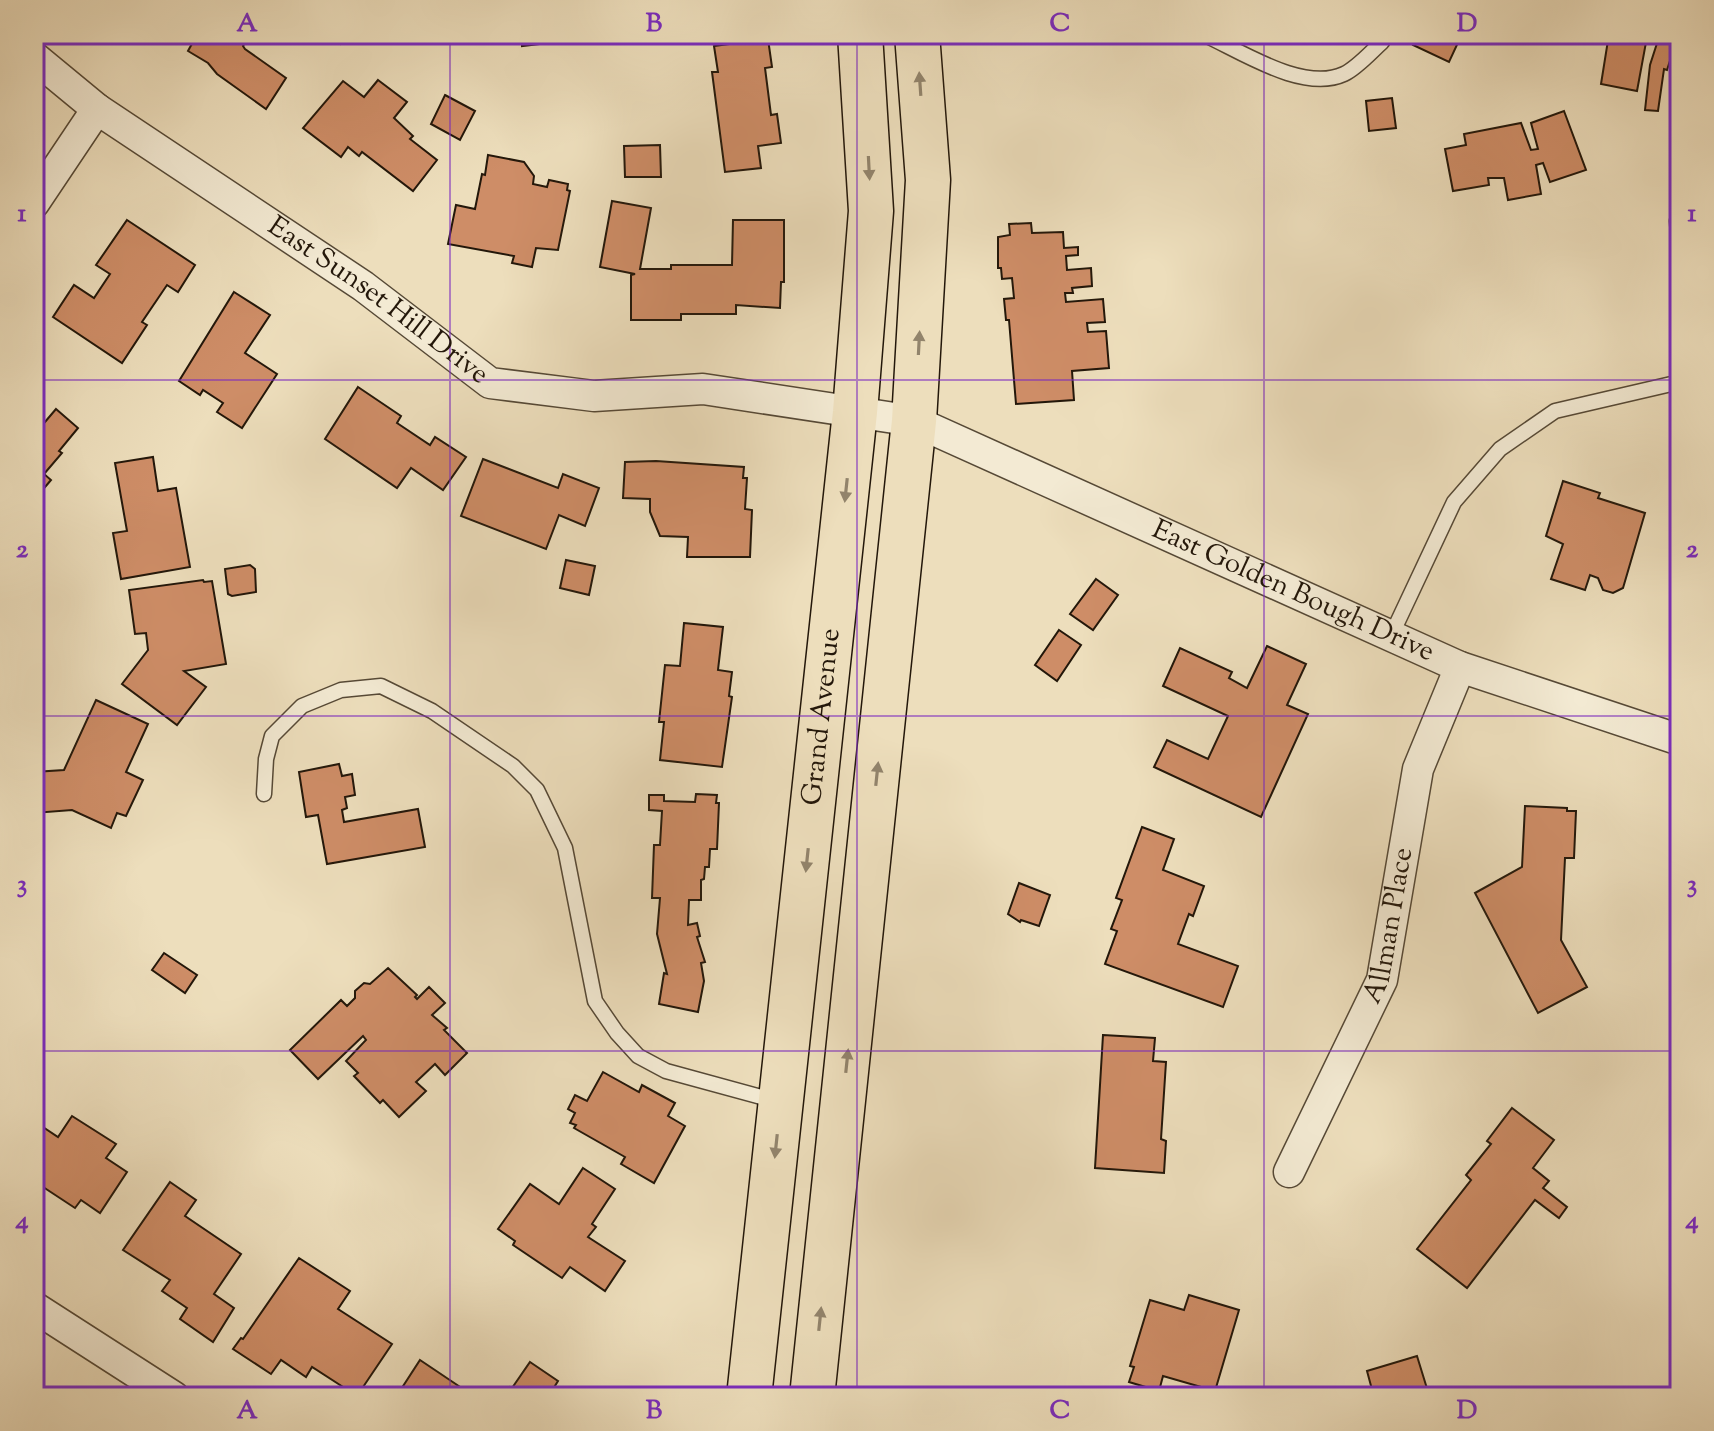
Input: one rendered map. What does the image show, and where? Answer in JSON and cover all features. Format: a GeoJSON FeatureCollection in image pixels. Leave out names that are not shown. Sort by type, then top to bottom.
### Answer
{"type":"FeatureCollection","features":[{"type":"Feature","properties":{"kind":"main road","name":"Grand Avenue"},"geometry":{"type":"LineString","coordinates":[[749,1397],[855,412],[871,211],[860,34]]}},
{"type":"Feature","properties":{"kind":"main road"},"geometry":{"type":"LineString","coordinates":[[812,1397],[914,421],[928,180],[917,34]]}},
{"type":"Feature","properties":{"kind":"street","name":"East Sunset Hill Drive"},"geometry":{"type":"LineString","coordinates":[[34,57],[97,109],[363,286],[490,383],[594,396],[703,389],[914,421]]}},
{"type":"Feature","properties":{"kind":"street"},"geometry":{"type":"LineString","coordinates":[[34,203],[97,109]]}},
{"type":"Feature","properties":{"kind":"street","name":"East Golden Bough Drive"},"geometry":{"type":"LineString","coordinates":[[914,421],[1460,667],[1680,740]]}},
{"type":"Feature","properties":{"kind":"street","name":"Allman Place"},"geometry":{"type":"LineString","coordinates":[[1289,1172],[1382,980],[1418,769],[1460,667]]}},
{"type":"Feature","properties":{"kind":"street"},"geometry":{"type":"LineString","coordinates":[[34,1307],[174,1397]]}},
{"type":"Feature","properties":{"kind":"lane"},"geometry":{"type":"LineString","coordinates":[[1203,34],[1294,76],[1319,81],[1345,74],[1382,42]]}},
{"type":"Feature","properties":{"kind":"lane"},"geometry":{"type":"LineString","coordinates":[[1680,219],[1677,221],[1680,257]]}},
{"type":"Feature","properties":{"kind":"lane"},"geometry":{"type":"LineString","coordinates":[[1391,637],[1454,502],[1500,449],[1555,411],[1680,382]]}},
{"type":"Feature","properties":{"kind":"lane"},"geometry":{"type":"LineString","coordinates":[[264,794],[266,759],[272,736],[302,706],[341,690],[381,686],[432,711],[513,766],[537,790],[565,848],[595,1001],[617,1033],[638,1056],[666,1071],[781,1103]]}},
{"type":"Feature","properties":{"kind":"building"},"geometry":{"type":"Polygon","coordinates":[[[184,34],[251,34],[243,46],[245,49],[286,78],[266,109],[188,51],[194,40],[184,34]]]}},
{"type":"Feature","properties":{"kind":"building"},"geometry":{"type":"Polygon","coordinates":[[[325,34],[347,34],[340,44],[325,34]]]}},
{"type":"Feature","properties":{"kind":"building"},"geometry":{"type":"Polygon","coordinates":[[[501,34],[589,34],[589,38],[522,46],[522,40],[502,43],[501,34]]]}},
{"type":"Feature","properties":{"kind":"building"},"geometry":{"type":"Polygon","coordinates":[[[1418,34],[1462,34],[1449,62],[1413,45],[1418,34]]]}},
{"type":"Feature","properties":{"kind":"building"},"geometry":{"type":"Polygon","coordinates":[[[1609,34],[1647,37],[1637,91],[1601,84],[1609,34]]]}},
{"type":"Feature","properties":{"kind":"building"},"geometry":{"type":"Polygon","coordinates":[[[1660,34],[1676,34],[1676,42],[1667,70],[1664,69],[1658,111],[1645,110],[1650,65],[1660,34]]]}},
{"type":"Feature","properties":{"kind":"building"},"geometry":{"type":"Polygon","coordinates":[[[768,39],[772,67],[765,68],[771,115],[777,114],[781,143],[758,146],[761,168],[725,172],[712,72],[718,72],[714,46],[768,39]]]}},
{"type":"Feature","properties":{"kind":"building"},"geometry":{"type":"Polygon","coordinates":[[[378,80],[407,102],[394,118],[413,136],[410,139],[437,160],[413,191],[362,152],[359,156],[348,147],[341,157],[303,128],[343,81],[364,97],[378,80]]]}},
{"type":"Feature","properties":{"kind":"building"},"geometry":{"type":"Polygon","coordinates":[[[445,95],[475,111],[460,140],[431,124],[445,95]]]}},
{"type":"Feature","properties":{"kind":"building"},"geometry":{"type":"Polygon","coordinates":[[[1392,98],[1396,128],[1369,131],[1366,101],[1392,98]]]}},
{"type":"Feature","properties":{"kind":"building"},"geometry":{"type":"Polygon","coordinates":[[[1564,111],[1586,170],[1550,182],[1543,163],[1536,165],[1541,194],[1508,200],[1504,178],[1488,178],[1489,185],[1453,191],[1445,149],[1466,145],[1464,134],[1521,123],[1531,150],[1538,149],[1531,123],[1564,111]]]}},
{"type":"Feature","properties":{"kind":"building"},"geometry":{"type":"Polygon","coordinates":[[[660,145],[661,177],[625,177],[624,146],[660,145]]]}},
{"type":"Feature","properties":{"kind":"building"},"geometry":{"type":"Polygon","coordinates":[[[488,155],[524,162],[534,176],[533,184],[547,187],[549,180],[568,184],[567,190],[570,191],[558,250],[536,248],[532,267],[512,263],[514,256],[448,244],[456,205],[475,209],[488,155]]]}},
{"type":"Feature","properties":{"kind":"building"},"geometry":{"type":"Polygon","coordinates":[[[612,201],[651,208],[640,269],[671,269],[671,265],[732,265],[733,220],[784,220],[784,282],[781,282],[780,308],[736,305],[736,314],[681,314],[681,320],[631,320],[631,275],[635,274],[600,267],[612,201]]]}},
{"type":"Feature","properties":{"kind":"building"},"geometry":{"type":"Polygon","coordinates":[[[127,220],[195,265],[178,292],[167,285],[142,322],[147,325],[122,363],[53,317],[74,285],[94,298],[110,274],[96,265],[127,220]]]}},
{"type":"Feature","properties":{"kind":"building"},"geometry":{"type":"Polygon","coordinates":[[[1031,223],[1032,233],[1063,232],[1064,248],[1078,247],[1078,255],[1066,256],[1067,270],[1091,268],[1092,286],[1072,288],[1073,293],[1065,293],[1066,302],[1103,299],[1105,322],[1087,323],[1088,332],[1106,331],[1109,368],[1072,371],[1074,400],[1016,404],[1009,320],[1006,320],[1004,299],[1014,298],[1012,278],[1002,279],[1001,268],[998,268],[998,237],[1010,235],[1009,224],[1031,223]]]}},
{"type":"Feature","properties":{"kind":"building"},"geometry":{"type":"Polygon","coordinates":[[[234,292],[270,315],[245,353],[277,374],[242,428],[217,412],[223,403],[203,390],[200,395],[179,381],[234,292]]]}},
{"type":"Feature","properties":{"kind":"building"},"geometry":{"type":"Polygon","coordinates":[[[358,387],[401,416],[397,423],[430,445],[435,437],[466,457],[443,490],[411,468],[397,488],[325,439],[358,387]]]}},
{"type":"Feature","properties":{"kind":"building"},"geometry":{"type":"Polygon","coordinates":[[[56,409],[78,428],[44,474],[51,480],[34,500],[34,425],[39,429],[56,409]]]}},
{"type":"Feature","properties":{"kind":"building"},"geometry":{"type":"Polygon","coordinates":[[[153,457],[158,491],[176,488],[190,567],[121,579],[113,533],[127,531],[115,463],[153,457]]]}},
{"type":"Feature","properties":{"kind":"building"},"geometry":{"type":"Polygon","coordinates":[[[483,459],[558,488],[563,474],[599,488],[585,526],[559,515],[546,549],[461,516],[483,459]]]}},
{"type":"Feature","properties":{"kind":"building"},"geometry":{"type":"Polygon","coordinates":[[[625,462],[744,467],[743,478],[747,478],[745,509],[752,510],[750,557],[687,557],[688,537],[660,536],[650,512],[650,499],[623,498],[625,462]]]}},
{"type":"Feature","properties":{"kind":"building"},"geometry":{"type":"Polygon","coordinates":[[[1563,481],[1600,493],[1598,498],[1645,513],[1623,588],[1613,593],[1603,590],[1598,578],[1590,575],[1585,590],[1551,579],[1563,544],[1546,536],[1563,481]]]}},
{"type":"Feature","properties":{"kind":"building"},"geometry":{"type":"Polygon","coordinates":[[[566,560],[595,566],[589,595],[560,588],[566,560]]]}},
{"type":"Feature","properties":{"kind":"building"},"geometry":{"type":"Polygon","coordinates":[[[250,565],[255,569],[256,592],[228,594],[225,569],[250,565]]]}},
{"type":"Feature","properties":{"kind":"building"},"geometry":{"type":"Polygon","coordinates":[[[1096,579],[1118,595],[1093,630],[1070,614],[1096,579]]]}},
{"type":"Feature","properties":{"kind":"building"},"geometry":{"type":"Polygon","coordinates":[[[212,581],[226,664],[184,671],[206,687],[177,725],[122,684],[148,650],[146,633],[135,634],[129,590],[212,581]]]}},
{"type":"Feature","properties":{"kind":"building"},"geometry":{"type":"Polygon","coordinates":[[[684,623],[723,627],[718,670],[732,672],[729,696],[732,697],[722,767],[660,760],[664,722],[659,722],[665,665],[680,666],[684,623]]]}},
{"type":"Feature","properties":{"kind":"building"},"geometry":{"type":"Polygon","coordinates":[[[1059,630],[1081,645],[1057,681],[1035,665],[1059,630]]]}},
{"type":"Feature","properties":{"kind":"building"},"geometry":{"type":"Polygon","coordinates":[[[1267,646],[1306,664],[1287,705],[1308,714],[1261,817],[1154,767],[1167,740],[1208,759],[1228,716],[1163,686],[1180,648],[1232,672],[1229,678],[1247,688],[1267,646]]]}},
{"type":"Feature","properties":{"kind":"building"},"geometry":{"type":"Polygon","coordinates":[[[96,700],[148,724],[126,772],[143,780],[126,816],[117,813],[111,828],[72,810],[34,813],[34,772],[64,770],[96,700]]]}},
{"type":"Feature","properties":{"kind":"building"},"geometry":{"type":"Polygon","coordinates":[[[339,764],[342,776],[352,774],[355,795],[345,797],[347,808],[342,810],[344,822],[418,809],[425,847],[327,864],[318,815],[306,817],[299,772],[339,764]]]}},
{"type":"Feature","properties":{"kind":"building"},"geometry":{"type":"Polygon","coordinates":[[[696,794],[717,795],[716,803],[719,803],[717,849],[710,849],[709,867],[705,867],[704,879],[701,880],[701,900],[689,900],[688,925],[697,923],[700,936],[697,937],[705,962],[701,963],[704,981],[698,1012],[659,1004],[664,973],[667,974],[657,934],[660,898],[652,898],[654,845],[660,845],[662,811],[649,810],[649,795],[664,795],[664,801],[695,802],[696,794]]]}},
{"type":"Feature","properties":{"kind":"building"},"geometry":{"type":"Polygon","coordinates":[[[1525,806],[1576,811],[1574,858],[1565,858],[1561,940],[1587,987],[1538,1013],[1475,893],[1522,867],[1525,806]]]}},
{"type":"Feature","properties":{"kind":"building"},"geometry":{"type":"Polygon","coordinates":[[[1142,827],[1174,839],[1163,870],[1204,886],[1178,944],[1238,966],[1223,1007],[1105,964],[1117,931],[1111,929],[1122,900],[1116,898],[1142,827]]]}},
{"type":"Feature","properties":{"kind":"building"},"geometry":{"type":"Polygon","coordinates":[[[1019,883],[1050,895],[1039,926],[1020,922],[1008,914],[1019,883]]]}},
{"type":"Feature","properties":{"kind":"building"},"geometry":{"type":"Polygon","coordinates":[[[164,953],[197,975],[185,993],[152,970],[164,953]]]}},
{"type":"Feature","properties":{"kind":"building"},"geometry":{"type":"Polygon","coordinates":[[[388,968],[417,995],[417,999],[429,987],[445,1003],[432,1015],[467,1053],[445,1075],[435,1064],[416,1082],[426,1091],[399,1117],[383,1100],[380,1103],[354,1076],[358,1073],[346,1061],[366,1040],[363,1036],[318,1079],[290,1050],[341,1000],[347,1006],[355,998],[355,991],[364,983],[370,984],[388,968]]]}},
{"type":"Feature","properties":{"kind":"building"},"geometry":{"type":"Polygon","coordinates":[[[1103,1035],[1155,1038],[1153,1061],[1166,1062],[1161,1139],[1166,1141],[1164,1173],[1095,1168],[1103,1035]]]}},
{"type":"Feature","properties":{"kind":"building"},"geometry":{"type":"Polygon","coordinates":[[[603,1072],[639,1092],[642,1085],[675,1103],[668,1116],[685,1126],[654,1183],[621,1164],[625,1157],[570,1123],[575,1113],[568,1109],[575,1095],[587,1101],[603,1072]]]}},
{"type":"Feature","properties":{"kind":"building"},"geometry":{"type":"Polygon","coordinates":[[[1512,1108],[1554,1140],[1533,1168],[1549,1181],[1543,1188],[1567,1207],[1559,1218],[1535,1200],[1467,1288],[1417,1249],[1471,1180],[1466,1175],[1491,1144],[1487,1141],[1512,1108]]]}},
{"type":"Feature","properties":{"kind":"building"},"geometry":{"type":"Polygon","coordinates":[[[72,1116],[116,1144],[106,1158],[127,1172],[100,1213],[81,1200],[75,1208],[34,1181],[34,1121],[58,1137],[72,1116]]]}},
{"type":"Feature","properties":{"kind":"building"},"geometry":{"type":"Polygon","coordinates":[[[583,1168],[615,1189],[592,1224],[596,1227],[588,1237],[625,1261],[605,1291],[570,1267],[562,1278],[513,1245],[515,1241],[498,1229],[530,1184],[559,1204],[583,1168]]]}},
{"type":"Feature","properties":{"kind":"building"},"geometry":{"type":"Polygon","coordinates":[[[170,1182],[196,1200],[185,1216],[241,1254],[214,1294],[234,1308],[213,1342],[180,1319],[187,1308],[162,1291],[170,1280],[123,1250],[170,1182]]]}},
{"type":"Feature","properties":{"kind":"building"},"geometry":{"type":"Polygon","coordinates":[[[299,1258],[350,1291],[338,1309],[392,1344],[357,1396],[312,1367],[306,1377],[281,1360],[271,1374],[233,1349],[299,1258]]]}},
{"type":"Feature","properties":{"kind":"building"},"geometry":{"type":"Polygon","coordinates":[[[1189,1295],[1239,1310],[1215,1391],[1163,1376],[1159,1391],[1129,1382],[1134,1367],[1130,1366],[1150,1300],[1184,1310],[1189,1295]]]}},
{"type":"Feature","properties":{"kind":"building"},"geometry":{"type":"Polygon","coordinates":[[[1417,1356],[1429,1395],[1374,1397],[1367,1371],[1417,1356]]]}},
{"type":"Feature","properties":{"kind":"building"},"geometry":{"type":"Polygon","coordinates":[[[420,1360],[475,1397],[396,1397],[420,1360]]]}},
{"type":"Feature","properties":{"kind":"building"},"geometry":{"type":"Polygon","coordinates":[[[530,1362],[558,1381],[548,1397],[517,1397],[507,1391],[530,1362]]]}}]}
